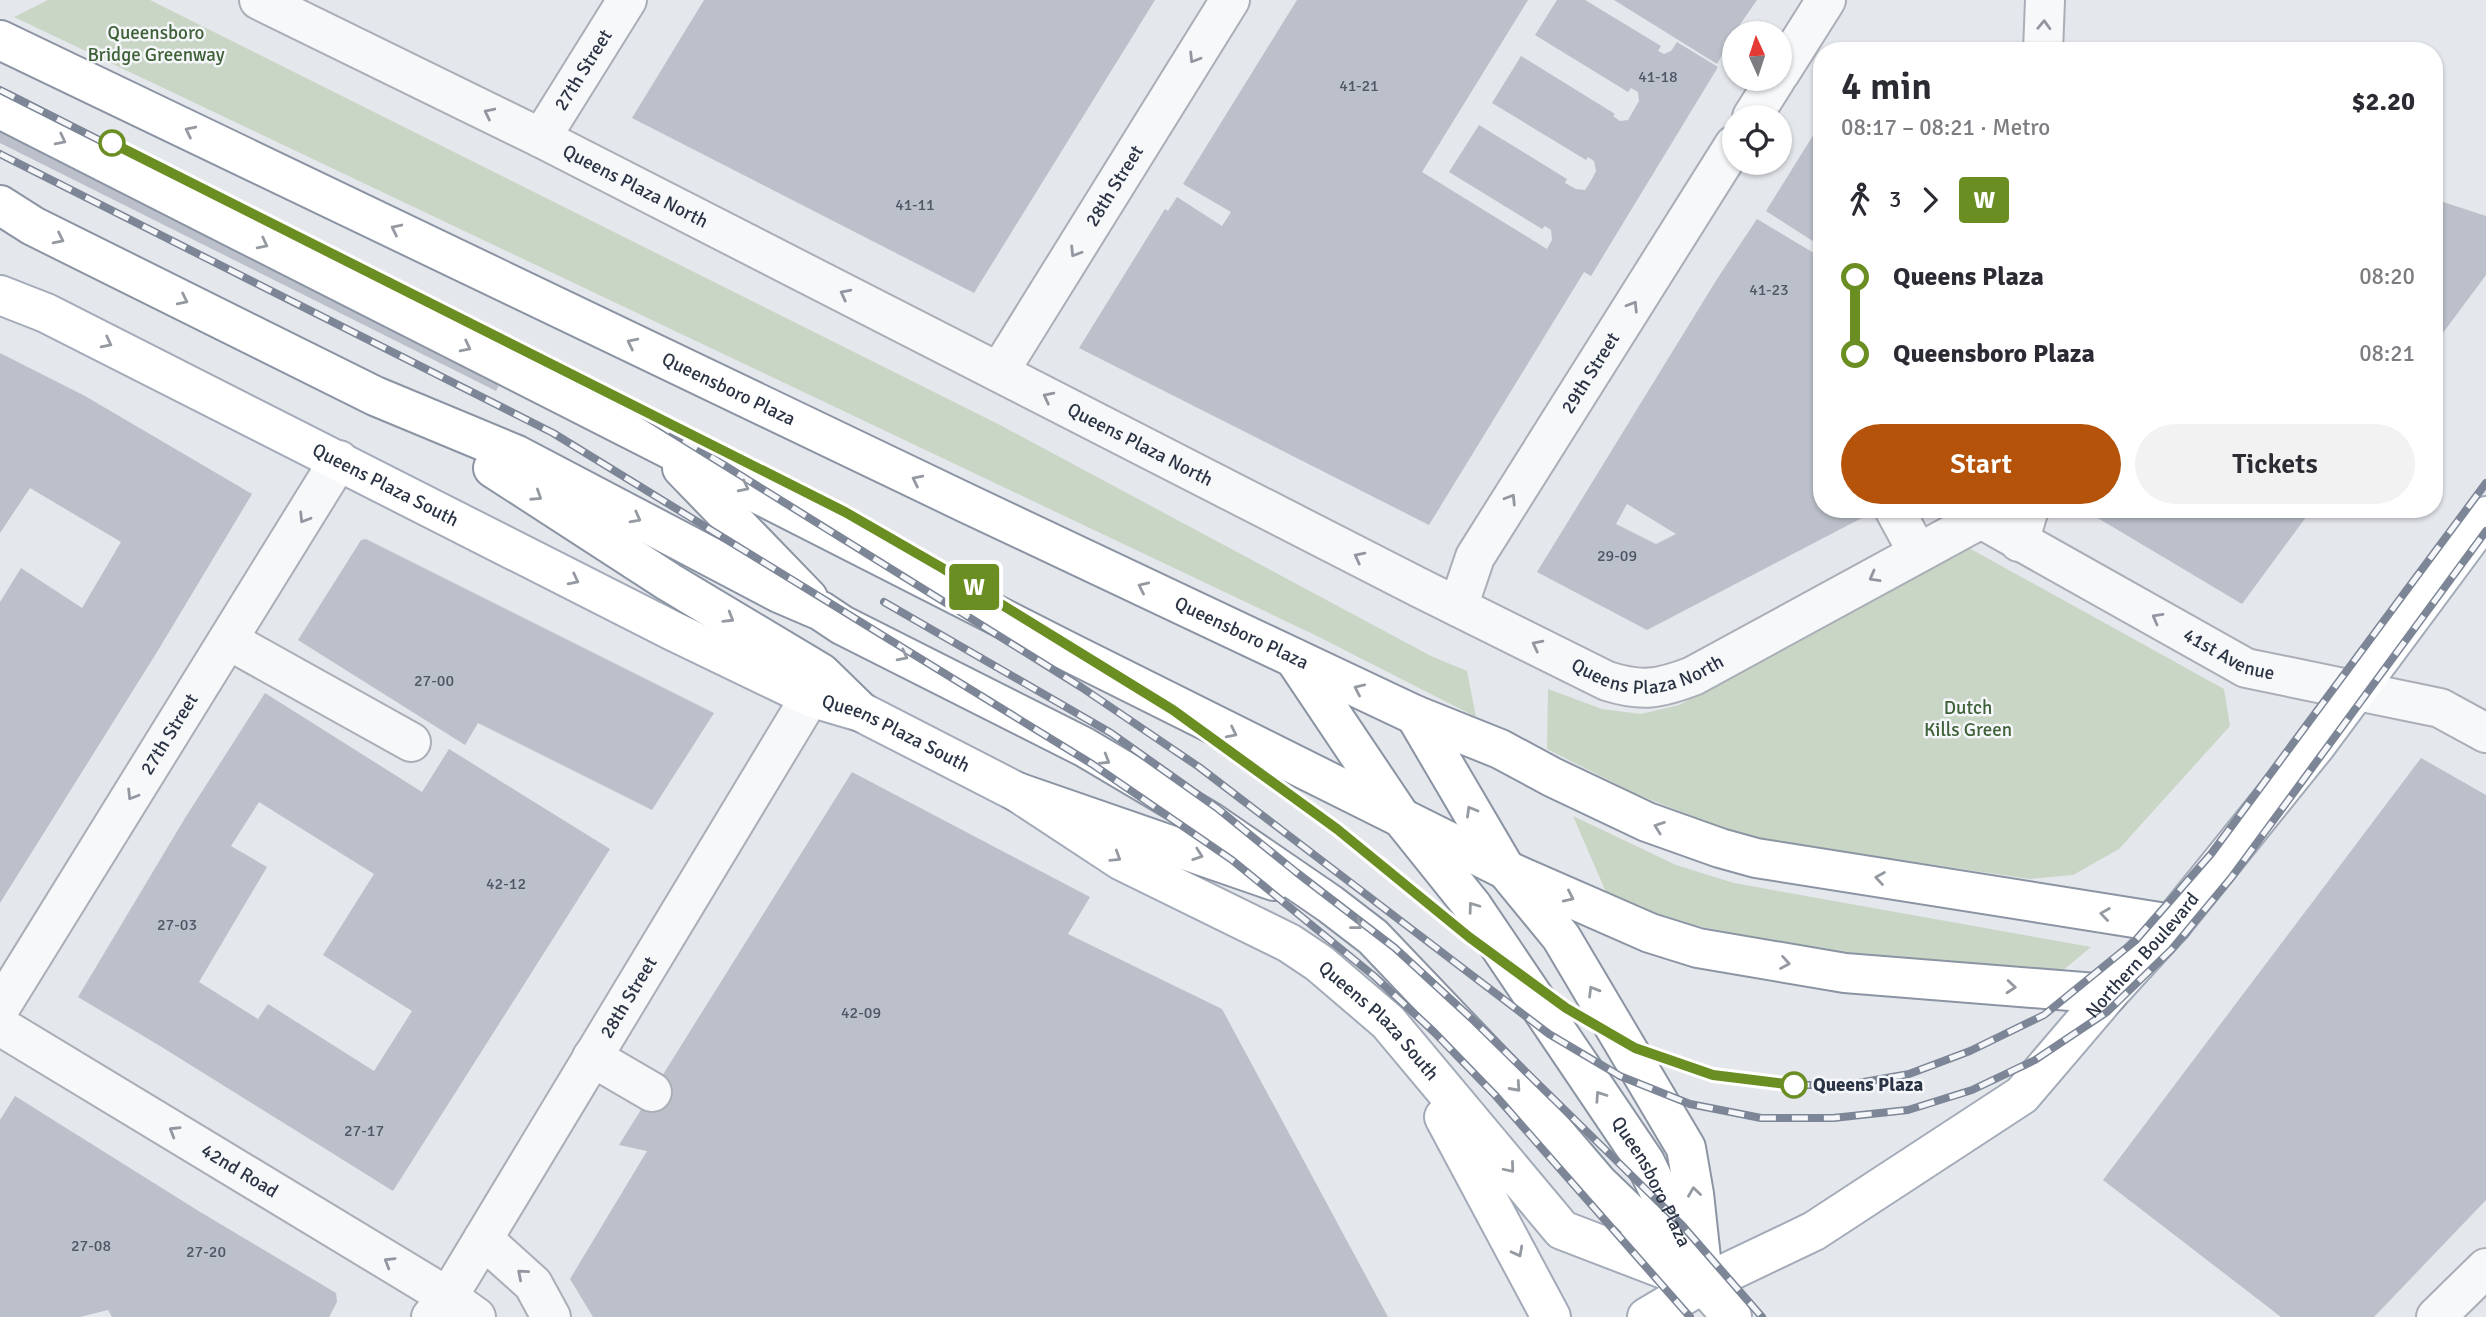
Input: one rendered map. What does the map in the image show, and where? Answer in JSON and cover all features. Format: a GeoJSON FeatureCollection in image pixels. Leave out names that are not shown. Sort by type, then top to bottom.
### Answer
{"type":"FeatureCollection","features":[{"type":"Feature","properties":{"kind":"main road","name":"Queensboro Plaza"},"geometry":{"type":"LineString","coordinates":[[0,40],[1294,658],[1401,817],[1473,906],[1645,1162],[1703,1284]]}},
{"type":"Feature","properties":{"kind":"main road"},"geometry":{"type":"LineString","coordinates":[[0,109],[661,446],[1506,870],[1650,933],[1698,948],[1844,973],[2108,994]]}},
{"type":"Feature","properties":{"kind":"main road","name":"Queensboro Plaza"},"geometry":{"type":"LineString","coordinates":[[0,205],[33,226],[375,396],[517,455],[779,593],[821,611],[854,631],[1084,747],[1209,821],[1373,937],[1516,1087],[1599,1184],[1703,1284]]}},
{"type":"Feature","properties":{"kind":"main road","name":"Queens Plaza South"},"geometry":{"type":"LineString","coordinates":[[0,295],[46,313],[673,631],[810,697],[861,712],[1017,792],[1122,861],[1289,943],[1320,963],[1388,1022],[1562,1230],[1703,1284]]}},
{"type":"Feature","properties":{"kind":"main road"},"geometry":{"type":"LineString","coordinates":[[375,396],[680,588],[821,673],[861,712]]}},
{"type":"Feature","properties":{"kind":"main road"},"geometry":{"type":"LineString","coordinates":[[661,446],[821,611]]}},
{"type":"Feature","properties":{"kind":"main road","name":"Northern Boulevard"},"geometry":{"type":"LineString","coordinates":[[1647,1317],[1703,1284],[1814,1231],[2022,1095],[2172,924],[2357,691],[2486,516]]}},
{"type":"Feature","properties":{"kind":"main road"},"geometry":{"type":"LineString","coordinates":[[1294,658],[1415,715],[1500,749],[1647,822],[1720,848],[1797,865],[2172,924]]}},
{"type":"Feature","properties":{"kind":"main road"},"geometry":{"type":"LineString","coordinates":[[1415,715],[1506,870],[1561,937],[1686,1148],[1694,1194],[1703,1284],[1732,1317]]}},
{"type":"Feature","properties":{"kind":"main road"},"geometry":{"type":"LineString","coordinates":[[1017,792],[1320,897]]}},
{"type":"Feature","properties":{"kind":"main road"},"geometry":{"type":"LineString","coordinates":[[1388,1022],[1467,1156],[1551,1317]]}},
{"type":"Feature","properties":{"kind":"street","name":"Queens Plaza North"},"geometry":{"type":"LineString","coordinates":[[260,0],[541,138],[1607,681],[1637,689],[1661,688],[1693,676],[1981,519],[2024,525]]}},
{"type":"Feature","properties":{"kind":"street","name":"27th Street"},"geometry":{"type":"LineString","coordinates":[[541,138],[627,0]]}},
{"type":"Feature","properties":{"kind":"street","name":"28th Street"},"geometry":{"type":"LineString","coordinates":[[999,372],[1230,0]]}},
{"type":"Feature","properties":{"kind":"street"},"geometry":{"type":"LineString","coordinates":[[1792,54],[1826,0]]}},
{"type":"Feature","properties":{"kind":"street"},"geometry":{"type":"LineString","coordinates":[[2043,42],[2045,0]]}},
{"type":"Feature","properties":{"kind":"street","name":"29th Street"},"geometry":{"type":"LineString","coordinates":[[1458,607],[1475,556],[1722,164]]}},
{"type":"Feature","properties":{"kind":"street","name":"27th Street"},"geometry":{"type":"LineString","coordinates":[[0,1007],[338,460]]}},
{"type":"Feature","properties":{"kind":"street"},"geometry":{"type":"LineString","coordinates":[[1899,518],[1918,553]]}},
{"type":"Feature","properties":{"kind":"street","name":"41st Avenue"},"geometry":{"type":"LineString","coordinates":[[2024,525],[2246,668],[2440,708],[2486,733]]}},
{"type":"Feature","properties":{"kind":"street"},"geometry":{"type":"LineString","coordinates":[[228,640],[411,743]]}},
{"type":"Feature","properties":{"kind":"street","name":"28th Street"},"geometry":{"type":"LineString","coordinates":[[452,1310],[483,1239],[810,697]]}},
{"type":"Feature","properties":{"kind":"street","name":"42nd Road"},"geometry":{"type":"LineString","coordinates":[[0,1026],[452,1310]]}},
{"type":"Feature","properties":{"kind":"street"},"geometry":{"type":"LineString","coordinates":[[592,1057],[652,1092]]}},
{"type":"Feature","properties":{"kind":"street"},"geometry":{"type":"LineString","coordinates":[[483,1239],[533,1284],[551,1317]]}},
{"type":"Feature","properties":{"kind":"street"},"geometry":{"type":"LineString","coordinates":[[2436,1317],[2486,1268]]}},
{"type":"Feature","properties":{"kind":"green space","name":"Queensboro Bridge Greenway"},"geometry":{"type":"Polygon","coordinates":[[[48,0],[150,0],[1000,425],[1431,656],[1467,671],[1476,717],[1317,636],[14,17],[48,0]]]}},
{"type":"Feature","properties":{"kind":"green space","name":"Dutch Kills Green"},"geometry":{"type":"Polygon","coordinates":[[[1969,548],[2224,689],[2230,726],[2119,849],[2073,875],[2030,879],[1743,837],[1634,793],[1547,749],[1548,689],[1602,709],[1641,714],[1679,705],[1969,548]]]}},
{"type":"Feature","properties":{"kind":"green space"},"geometry":{"type":"Polygon","coordinates":[[[1573,816],[1676,865],[1734,883],[2091,947],[2050,981],[1823,950],[1677,922],[1606,892],[1573,816]]]}},
{"type":"Feature","properties":{"kind":"building"},"geometry":{"type":"Polygon","coordinates":[[[704,0],[1155,0],[974,293],[632,118],[704,0]]]}},
{"type":"Feature","properties":{"kind":"building"},"geometry":{"type":"Polygon","coordinates":[[[1297,0],[1528,0],[1422,172],[1547,249],[1552,240],[1551,230],[1545,226],[1542,229],[1449,172],[1479,125],[1567,179],[1565,183],[1576,189],[1585,190],[1592,179],[1596,171],[1594,161],[1588,157],[1586,160],[1492,103],[1521,56],[1615,114],[1613,116],[1620,121],[1628,120],[1639,101],[1638,92],[1631,88],[1628,92],[1535,35],[1557,0],[1585,0],[1661,46],[1658,51],[1664,54],[1671,51],[1677,42],[1718,67],[1591,276],[1584,272],[1429,525],[1079,348],[1165,209],[1168,211],[1177,197],[1222,226],[1231,212],[1183,184],[1297,0]]]}},
{"type":"Feature","properties":{"kind":"building"},"geometry":{"type":"Polygon","coordinates":[[[1614,0],[1757,0],[1742,21],[1722,21],[1722,55],[1717,64],[1614,0]]]}},
{"type":"Feature","properties":{"kind":"building"},"geometry":{"type":"Polygon","coordinates":[[[0,101],[513,357],[496,391],[0,143],[0,101]]]}},
{"type":"Feature","properties":{"kind":"building"},"geometry":{"type":"Polygon","coordinates":[[[1813,135],[1813,241],[1766,211],[1788,175],[1792,175],[1792,169],[1813,135]]]}},
{"type":"Feature","properties":{"kind":"building"},"geometry":{"type":"Polygon","coordinates":[[[2443,202],[2486,216],[2486,275],[2443,333],[2443,202]]]}},
{"type":"Feature","properties":{"kind":"building"},"geometry":{"type":"Polygon","coordinates":[[[1757,219],[1813,253],[1813,518],[1862,518],[1647,630],[1537,572],[1717,279],[1757,219]],[[1627,504],[1616,524],[1656,544],[1676,534],[1627,504]]]}},
{"type":"Feature","properties":{"kind":"building"},"geometry":{"type":"Polygon","coordinates":[[[0,353],[85,396],[252,494],[0,903],[0,602],[21,568],[82,608],[121,542],[30,488],[0,533],[0,353]]]}},
{"type":"Feature","properties":{"kind":"building"},"geometry":{"type":"Polygon","coordinates":[[[2098,518],[2305,518],[2242,604],[2098,518]]]}},
{"type":"Feature","properties":{"kind":"building"},"geometry":{"type":"Polygon","coordinates":[[[366,539],[714,713],[652,810],[478,723],[465,745],[298,640],[361,540],[366,539]]]}},
{"type":"Feature","properties":{"kind":"building"},"geometry":{"type":"Polygon","coordinates":[[[265,693],[422,792],[449,749],[610,849],[393,1191],[78,997],[185,818],[265,693]],[[259,802],[231,846],[267,867],[199,982],[258,1019],[268,1004],[374,1071],[412,1011],[323,955],[374,874],[259,802]]]}},
{"type":"Feature","properties":{"kind":"building"},"geometry":{"type":"Polygon","coordinates":[[[2421,758],[2486,795],[2486,1200],[2374,1317],[2281,1317],[2103,1180],[2421,758]]]}},
{"type":"Feature","properties":{"kind":"building"},"geometry":{"type":"Polygon","coordinates":[[[852,772],[1090,897],[1068,934],[1222,1009],[1388,1317],[593,1317],[570,1279],[647,1151],[619,1145],[852,772]]]}},
{"type":"Feature","properties":{"kind":"building"},"geometry":{"type":"Polygon","coordinates":[[[15,1096],[336,1293],[337,1302],[329,1317],[112,1317],[108,1310],[80,1317],[0,1317],[0,1120],[15,1096]]]}},
{"type":"Feature","properties":{"kind":"railway"},"geometry":{"type":"LineString","coordinates":[[0,90],[642,414],[1081,687],[1199,767],[1549,1034],[1620,1076],[1690,1104],[1761,1118],[1833,1118],[1908,1110],[1972,1090],[2035,1060],[2107,1012],[2172,949],[2231,878],[2486,531]]}},
{"type":"Feature","properties":{"kind":"railway"},"geometry":{"type":"LineString","coordinates":[[0,154],[553,433],[1092,764],[1232,860],[1374,976],[1434,1032],[1495,1095],[1690,1317]]}},
{"type":"Feature","properties":{"kind":"railway"},"geometry":{"type":"LineString","coordinates":[[845,512],[944,569],[1173,710],[1337,829],[1469,937],[1566,1008],[1635,1048],[1713,1075],[1780,1085],[1847,1085],[1909,1074],[1970,1051],[2044,1015],[2135,941],[2211,854],[2486,483]]}},
{"type":"Feature","properties":{"kind":"railway"},"geometry":{"type":"LineString","coordinates":[[884,602],[1111,733],[1217,808],[1395,948],[1471,1018],[1681,1224],[1762,1317]]}},
{"type":"Feature","properties":{"kind":"metro line","name":"W"},"geometry":{"type":"LineString","coordinates":[[112,143],[845,512],[944,569],[1173,710],[1337,829],[1469,937],[1566,1008],[1635,1048],[1713,1075],[1794,1085]]}},
{"type":"Feature","properties":{"kind":"place","name":"Queens Plaza"},"geometry":{"type":"Point","coordinates":[1794,1085]}}]}
